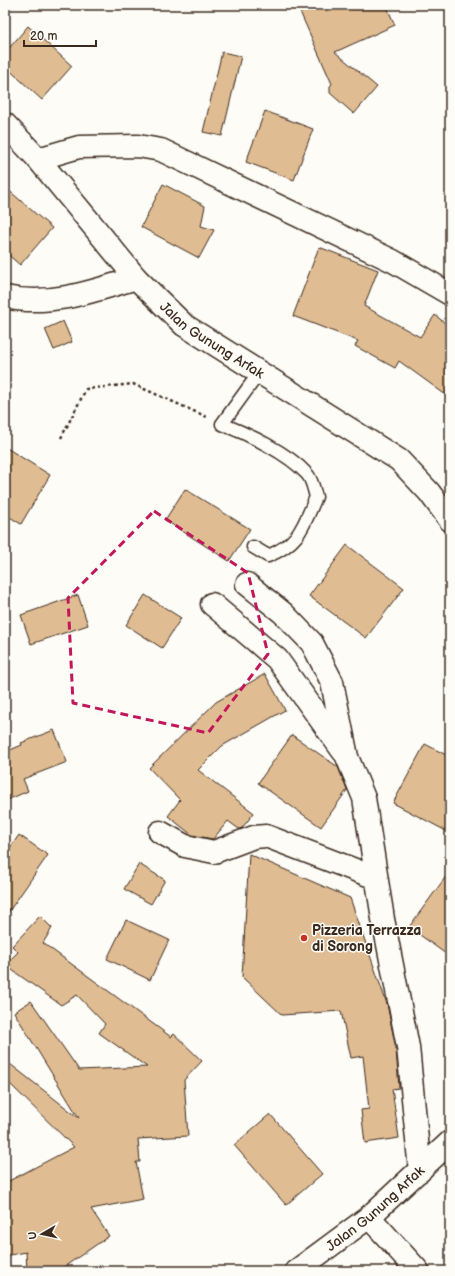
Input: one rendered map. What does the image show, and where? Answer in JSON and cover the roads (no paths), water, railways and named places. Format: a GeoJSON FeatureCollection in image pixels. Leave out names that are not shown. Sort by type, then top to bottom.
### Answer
{"type":"FeatureCollection","features":[{"type":"Feature","properties":{"kind":"street","name":"Jalan Gunung Arfak"},"geometry":{"type":"LineString","coordinates":[[5,124],[38,159],[136,278],[184,325],[399,460],[429,492],[450,520]]}},
{"type":"Feature","properties":{"kind":"street"},"geometry":{"type":"LineString","coordinates":[[38,159],[78,147],[138,146],[162,150],[393,261],[450,294]]}},
{"type":"Feature","properties":{"kind":"street"},"geometry":{"type":"LineString","coordinates":[[5,297],[19,300],[50,300],[85,294],[136,278]]}},
{"type":"Feature","properties":{"kind":"street"},"geometry":{"type":"LineString","coordinates":[[247,584],[283,613],[312,643],[332,682],[347,757],[364,798],[376,878],[408,1048],[420,1171]]}},
{"type":"Feature","properties":{"kind":"street"},"geometry":{"type":"LineString","coordinates":[[212,604],[277,658],[347,757]]}},
{"type":"Feature","properties":{"kind":"street"},"geometry":{"type":"LineString","coordinates":[[160,832],[185,846],[214,852],[254,837],[266,836],[376,878]]}},
{"type":"Feature","properties":{"kind":"street","name":"Jalan Gunung Arfak"},"geometry":{"type":"LineString","coordinates":[[296,1271],[369,1217],[450,1142]]}},
{"type":"Feature","properties":{"kind":"street"},"geometry":{"type":"LineString","coordinates":[[369,1217],[418,1271]]}},
{"type":"Feature","properties":{"kind":"lane"},"geometry":{"type":"LineString","coordinates":[[253,547],[268,556],[283,550],[298,537],[316,496],[308,475],[293,462],[247,433],[222,424],[259,373]]}},
{"type":"Feature","properties":{"kind":"place","name":"Pizzeria Terrazza di Sorong"},"geometry":{"type":"Point","coordinates":[304,938]}}]}
